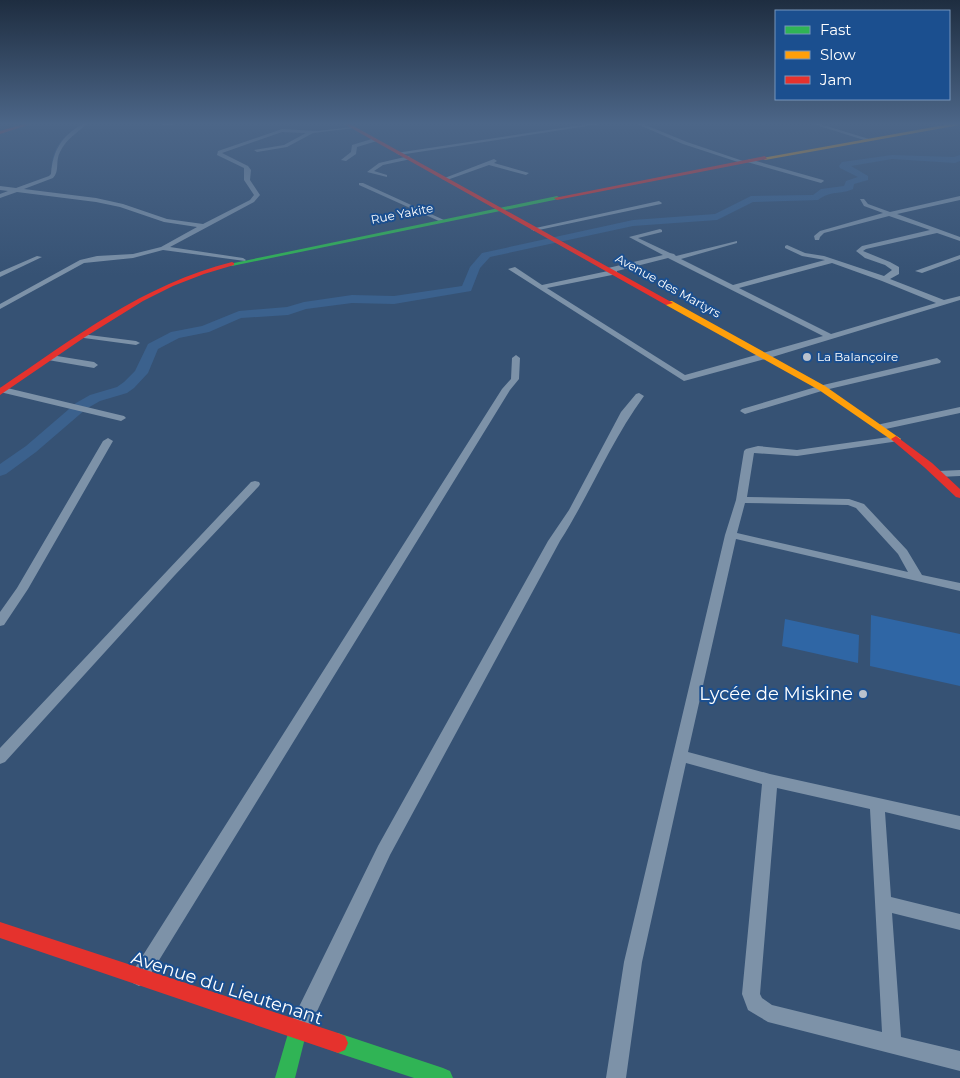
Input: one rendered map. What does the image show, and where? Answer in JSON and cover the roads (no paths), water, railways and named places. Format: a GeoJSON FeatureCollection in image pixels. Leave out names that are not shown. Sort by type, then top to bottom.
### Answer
{"type":"FeatureCollection","features":[{"type":"Feature","properties":{"kind":"main road","name":"Avenue des Martyrs"},"geometry":{"type":"LineString","coordinates":[[436,174],[822,388],[881,427],[939,474],[960,495]]}},
{"type":"Feature","properties":{"kind":"main road","name":"Rue Yakite"},"geometry":{"type":"LineString","coordinates":[[2,391],[154,291],[195,274],[244,260],[681,174]]}},
{"type":"Feature","properties":{"kind":"main road","name":"Avenue du Lieutenant"},"geometry":{"type":"LineString","coordinates":[[0,930],[443,1078]]}},
{"type":"Feature","properties":{"kind":"main road"},"geometry":{"type":"LineString","coordinates":[[285,1078],[298,1030]]}},
{"type":"Feature","properties":{"kind":"street"},"geometry":{"type":"LineString","coordinates":[[0,196],[54,174]]}},
{"type":"Feature","properties":{"kind":"street"},"geometry":{"type":"LineString","coordinates":[[0,307],[82,261],[97,258],[133,256],[163,248],[256,197],[247,180],[248,174]]}},
{"type":"Feature","properties":{"kind":"street"},"geometry":{"type":"LineString","coordinates":[[379,174],[386,176]]}},
{"type":"Feature","properties":{"kind":"street"},"geometry":{"type":"LineString","coordinates":[[444,179],[457,174]]}},
{"type":"Feature","properties":{"kind":"street"},"geometry":{"type":"LineString","coordinates":[[795,174],[821,181]]}},
{"type":"Feature","properties":{"kind":"street"},"geometry":{"type":"LineString","coordinates":[[361,184],[441,220]]}},
{"type":"Feature","properties":{"kind":"street"},"geometry":{"type":"LineString","coordinates":[[0,188],[121,205],[166,221],[202,226]]}},
{"type":"Feature","properties":{"kind":"street"},"geometry":{"type":"LineString","coordinates":[[817,239],[817,236],[822,232],[861,220],[960,198]]}},
{"type":"Feature","properties":{"kind":"street"},"geometry":{"type":"LineString","coordinates":[[862,200],[866,204],[891,214],[960,239]]}},
{"type":"Feature","properties":{"kind":"street"},"geometry":{"type":"LineString","coordinates":[[534,229],[659,204]]}},
{"type":"Feature","properties":{"kind":"street"},"geometry":{"type":"LineString","coordinates":[[660,231],[632,236],[830,336]]}},
{"type":"Feature","properties":{"kind":"street"},"geometry":{"type":"LineString","coordinates":[[885,279],[896,272],[896,269],[884,262],[864,255],[859,250],[864,247],[937,231]]}},
{"type":"Feature","properties":{"kind":"street"},"geometry":{"type":"LineString","coordinates":[[542,288],[735,242]]}},
{"type":"Feature","properties":{"kind":"street"},"geometry":{"type":"LineString","coordinates":[[787,247],[806,256],[819,256],[885,279],[944,304]]}},
{"type":"Feature","properties":{"kind":"street"},"geometry":{"type":"LineString","coordinates":[[163,248],[244,260]]}},
{"type":"Feature","properties":{"kind":"street"},"geometry":{"type":"LineString","coordinates":[[716,248],[730,251]]}},
{"type":"Feature","properties":{"kind":"street"},"geometry":{"type":"LineString","coordinates":[[0,275],[39,256]]}},
{"type":"Feature","properties":{"kind":"street"},"geometry":{"type":"LineString","coordinates":[[919,270],[960,257]]}},
{"type":"Feature","properties":{"kind":"street"},"geometry":{"type":"LineString","coordinates":[[734,287],[831,261]]}},
{"type":"Feature","properties":{"kind":"street"},"geometry":{"type":"LineString","coordinates":[[512,269],[684,378],[766,356],[960,298]]}},
{"type":"Feature","properties":{"kind":"street"},"geometry":{"type":"LineString","coordinates":[[84,336],[136,343]]}},
{"type":"Feature","properties":{"kind":"street"},"geometry":{"type":"LineString","coordinates":[[51,358],[94,365]]}},
{"type":"Feature","properties":{"kind":"street"},"geometry":{"type":"LineString","coordinates":[[139,977],[506,389],[515,379],[516,358]]}},
{"type":"Feature","properties":{"kind":"street"},"geometry":{"type":"LineString","coordinates":[[745,411],[822,388],[937,361]]}},
{"type":"Feature","properties":{"kind":"street"},"geometry":{"type":"LineString","coordinates":[[2,391],[121,418]]}},
{"type":"Feature","properties":{"kind":"street"},"geometry":{"type":"LineString","coordinates":[[298,1030],[384,851],[554,541],[574,510],[626,412],[639,396]]}},
{"type":"Feature","properties":{"kind":"street"},"geometry":{"type":"LineString","coordinates":[[881,427],[959,411]]}},
{"type":"Feature","properties":{"kind":"street"},"geometry":{"type":"LineString","coordinates":[[616,1078],[633,962],[731,535],[741,500],[749,451],[752,449],[797,453],[896,439]]}},
{"type":"Feature","properties":{"kind":"street"},"geometry":{"type":"LineString","coordinates":[[0,622],[22,589],[108,441]]}},
{"type":"Feature","properties":{"kind":"street"},"geometry":{"type":"LineString","coordinates":[[939,474],[960,473]]}},
{"type":"Feature","properties":{"kind":"street"},"geometry":{"type":"LineString","coordinates":[[0,758],[171,572],[255,484]]}},
{"type":"Feature","properties":{"kind":"street"},"geometry":{"type":"LineString","coordinates":[[741,500],[849,502],[860,506],[903,552],[918,578]]}},
{"type":"Feature","properties":{"kind":"street"},"geometry":{"type":"LineString","coordinates":[[731,535],[960,587]]}},
{"type":"Feature","properties":{"kind":"street"},"geometry":{"type":"LineString","coordinates":[[680,756],[770,780],[960,823]]}},
{"type":"Feature","properties":{"kind":"street"},"geometry":{"type":"LineString","coordinates":[[770,780],[751,994],[755,1004],[768,1013],[960,1061]]}},
{"type":"Feature","properties":{"kind":"street"},"geometry":{"type":"LineString","coordinates":[[877,805],[892,1043]]}},
{"type":"Feature","properties":{"kind":"street"},"geometry":{"type":"LineString","coordinates":[[883,903],[960,922]]}},
{"type":"Feature","properties":{"kind":"waterway"},"geometry":{"type":"LineString","coordinates":[[0,471],[31,449],[81,406],[95,398],[122,390],[129,385],[141,373],[153,347],[175,335],[205,329],[239,315],[288,311],[304,306],[352,299],[394,300],[467,289],[475,267],[486,255],[633,223],[717,217],[751,199],[815,198],[824,191],[850,187],[849,183],[865,178],[860,174]]}},
{"type":"Feature","properties":{"kind":"place","name":"La Balançoire"},"geometry":{"type":"Point","coordinates":[807,357]}},
{"type":"Feature","properties":{"kind":"place","name":"Lycée de Miskine"},"geometry":{"type":"Point","coordinates":[863,694]}}]}
